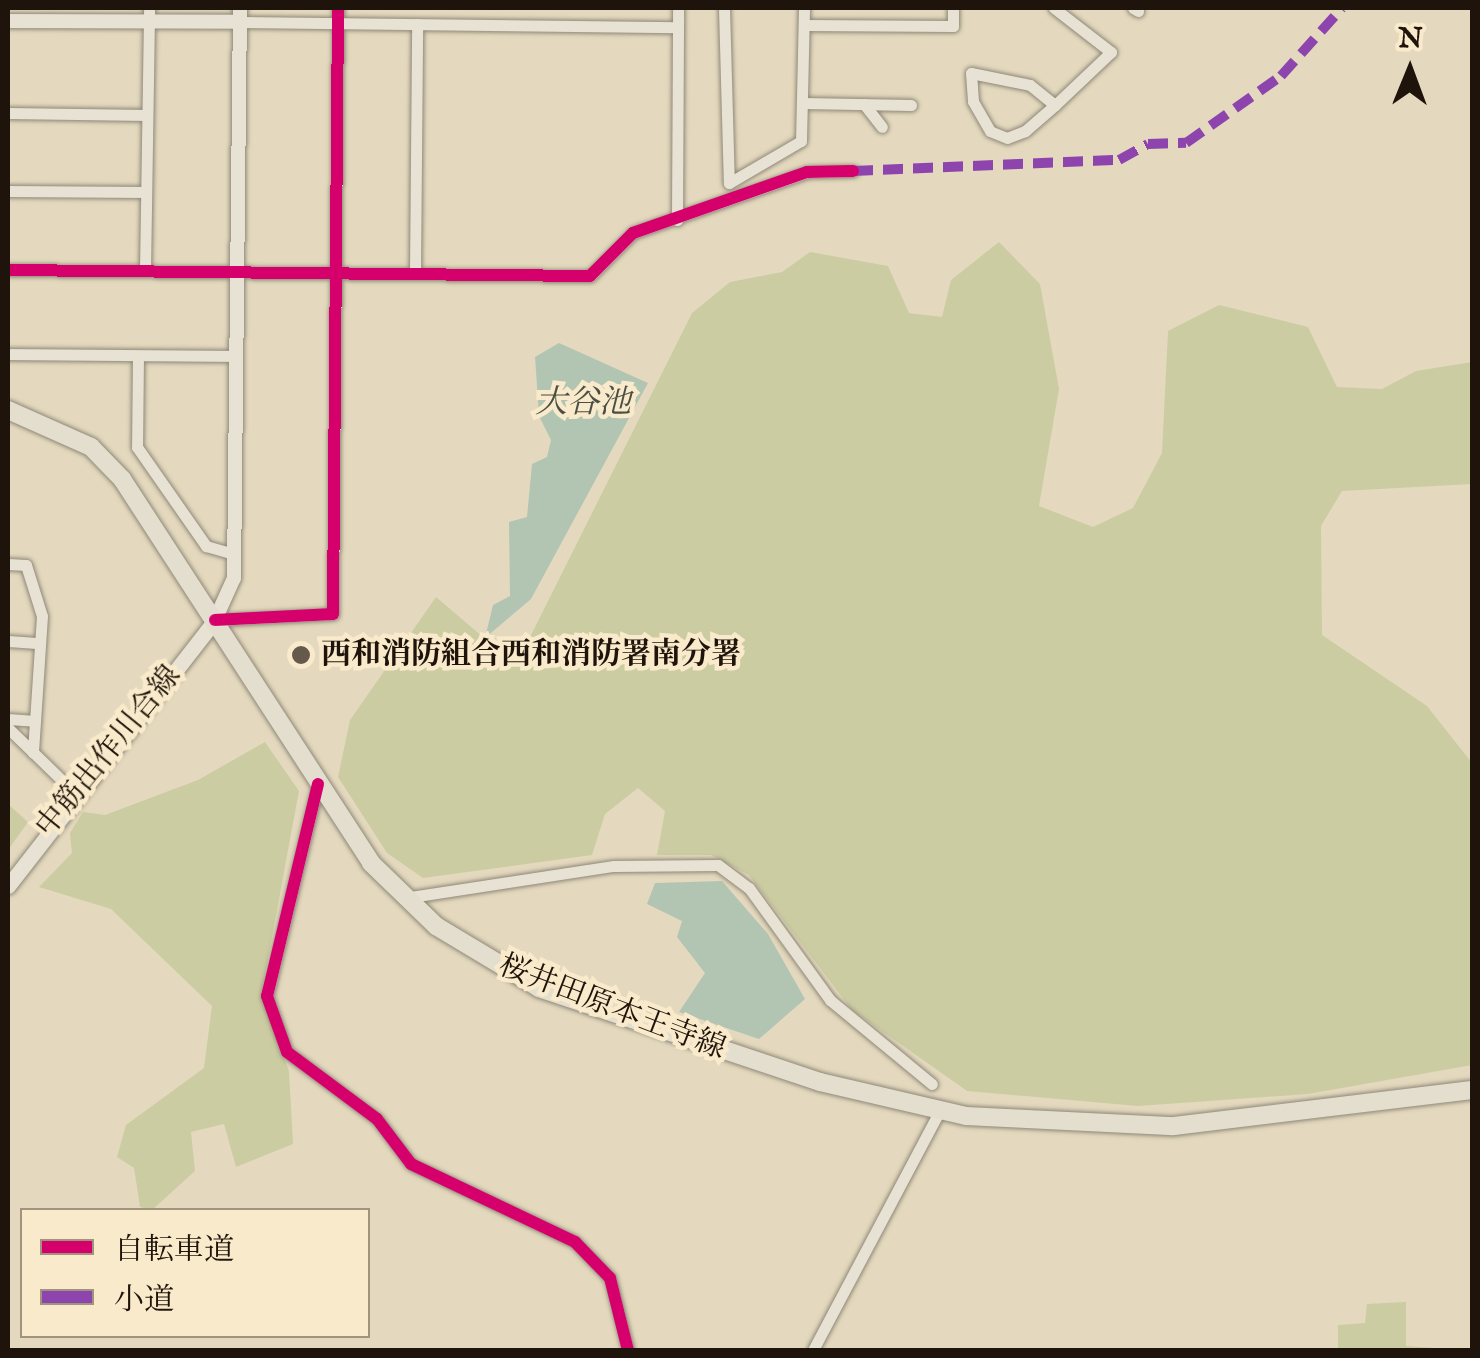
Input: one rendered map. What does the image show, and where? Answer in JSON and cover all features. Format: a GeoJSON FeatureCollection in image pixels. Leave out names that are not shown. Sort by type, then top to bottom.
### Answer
{"type":"FeatureCollection","features":[{"type":"Feature","properties":{"kind":"main road","name":"桜井田原本王寺線"},"geometry":{"type":"LineString","coordinates":[[8,410],[92,447],[214,620],[318,784],[404,898],[479,958],[539,988],[820,1082],[939,1112],[1174,1126],[1472,1090]]}},
{"type":"Feature","properties":{"kind":"main road","name":"中筋出作川合線"},"geometry":{"type":"LineString","coordinates":[[8,886],[214,620]]}},
{"type":"Feature","properties":{"kind":"street"},"geometry":{"type":"LineString","coordinates":[[240,15],[234,554],[214,620],[333,614],[338,8]]}},
{"type":"Feature","properties":{"kind":"street"},"geometry":{"type":"LineString","coordinates":[[677,220],[678,8]]}},
{"type":"Feature","properties":{"kind":"street"},"geometry":{"type":"LineString","coordinates":[[724,8],[724,180],[801,142],[804,8]]}},
{"type":"Feature","properties":{"kind":"street"},"geometry":{"type":"LineString","coordinates":[[804,25],[952,26],[953,8]]}},
{"type":"Feature","properties":{"kind":"street"},"geometry":{"type":"LineString","coordinates":[[1054,8],[1111,52],[1055,105],[1007,138],[990,131],[972,101],[972,73],[1030,85],[1055,105]]}},
{"type":"Feature","properties":{"kind":"street"},"geometry":{"type":"LineString","coordinates":[[145,271],[149,15]]}},
{"type":"Feature","properties":{"kind":"street"},"geometry":{"type":"LineString","coordinates":[[8,20],[240,15],[338,24],[678,27]]}},
{"type":"Feature","properties":{"kind":"street"},"geometry":{"type":"LineString","coordinates":[[415,274],[417,24]]}},
{"type":"Feature","properties":{"kind":"street"},"geometry":{"type":"LineString","coordinates":[[803,103],[911,105]]}},
{"type":"Feature","properties":{"kind":"street"},"geometry":{"type":"LineString","coordinates":[[864,104],[882,127]]}},
{"type":"Feature","properties":{"kind":"street"},"geometry":{"type":"LineString","coordinates":[[8,113],[147,115]]}},
{"type":"Feature","properties":{"kind":"street"},"geometry":{"type":"LineString","coordinates":[[8,270],[590,276],[634,233],[807,172],[853,170]]}},
{"type":"Feature","properties":{"kind":"street"},"geometry":{"type":"LineString","coordinates":[[8,191],[146,192]]}},
{"type":"Feature","properties":{"kind":"street"},"geometry":{"type":"LineString","coordinates":[[8,354],[236,356]]}},
{"type":"Feature","properties":{"kind":"street"},"geometry":{"type":"LineString","coordinates":[[138,356],[138,447],[206,546],[234,554]]}},
{"type":"Feature","properties":{"kind":"street"},"geometry":{"type":"LineString","coordinates":[[8,564],[26,565],[40,643],[34,753]]}},
{"type":"Feature","properties":{"kind":"street"},"geometry":{"type":"LineString","coordinates":[[8,641],[40,643]]}},
{"type":"Feature","properties":{"kind":"street"},"geometry":{"type":"LineString","coordinates":[[8,719],[36,721]]}},
{"type":"Feature","properties":{"kind":"street"},"geometry":{"type":"LineString","coordinates":[[8,728],[76,794]]}},
{"type":"Feature","properties":{"kind":"street"},"geometry":{"type":"LineString","coordinates":[[318,784],[267,996],[286,1052],[377,1119],[423,1172],[575,1242],[610,1278],[628,1350]]}},
{"type":"Feature","properties":{"kind":"street"},"geometry":{"type":"LineString","coordinates":[[404,898],[614,866],[718,865],[750,888],[830,1000],[932,1084]]}},
{"type":"Feature","properties":{"kind":"street"},"geometry":{"type":"LineString","coordinates":[[813,1350],[939,1112]]}},
{"type":"Feature","properties":{"kind":"green space"},"geometry":{"type":"Polygon","coordinates":[[[999,242],[1040,284],[1059,389],[1039,506],[1093,527],[1133,508],[1162,453],[1168,331],[1219,305],[1308,327],[1337,387],[1382,389],[1416,371],[1472,362],[1472,484],[1342,491],[1321,526],[1322,635],[1427,706],[1472,763],[1472,1065],[1308,1094],[1138,1106],[967,1091],[852,1010],[749,875],[711,855],[657,855],[665,811],[638,788],[605,814],[592,855],[423,878],[387,853],[338,777],[350,720],[436,597],[516,665],[692,313],[730,282],[782,272],[810,252],[888,266],[909,313],[942,317],[951,280],[999,242]]]}},
{"type":"Feature","properties":{"kind":"green space"},"geometry":{"type":"Polygon","coordinates":[[[265,742],[299,791],[261,996],[289,1071],[293,1144],[236,1167],[224,1124],[191,1132],[195,1171],[154,1208],[144,1208],[140,1207],[134,1168],[117,1157],[126,1125],[204,1068],[212,1006],[111,909],[39,887],[72,853],[70,833],[83,812],[105,815],[198,780],[265,742]]]}},
{"type":"Feature","properties":{"kind":"green space"},"geometry":{"type":"Polygon","coordinates":[[[8,804],[28,822],[8,850],[8,804]]]}},
{"type":"Feature","properties":{"kind":"green space"},"geometry":{"type":"Polygon","coordinates":[[[1406,1302],[1406,1346],[1465,1350],[1338,1350],[1338,1325],[1365,1323],[1367,1304],[1406,1302]]]}},
{"type":"Feature","properties":{"kind":"water","name":"大谷池"},"geometry":{"type":"Polygon","coordinates":[[[559,343],[648,383],[531,599],[485,638],[493,605],[510,596],[509,522],[527,517],[532,464],[547,457],[551,440],[539,416],[535,357],[559,343]]]}},
{"type":"Feature","properties":{"kind":"water"},"geometry":{"type":"Polygon","coordinates":[[[722,881],[768,934],[805,999],[759,1039],[679,1012],[705,973],[677,937],[682,921],[647,904],[655,883],[722,881]]]}},
{"type":"Feature","properties":{"kind":"marked path"},"geometry":{"type":"LineString","coordinates":[[853,171],[1119,160],[1148,144],[1186,143],[1281,76],[1342,8]]}},
{"type":"Feature","properties":{"kind":"cycle path"},"geometry":{"type":"LineString","coordinates":[[215,620],[333,614],[338,8]]}},
{"type":"Feature","properties":{"kind":"cycle path"},"geometry":{"type":"LineString","coordinates":[[8,270],[590,276],[633,233],[807,172],[853,171]]}},
{"type":"Feature","properties":{"kind":"cycle path"},"geometry":{"type":"LineString","coordinates":[[318,784],[267,996],[287,1052],[377,1119],[411,1164],[575,1242],[610,1278],[628,1350]]}},
{"type":"Feature","properties":{"kind":"place","name":"西和消防組合西和消防署南分署"},"geometry":{"type":"Point","coordinates":[301,655]}}]}
